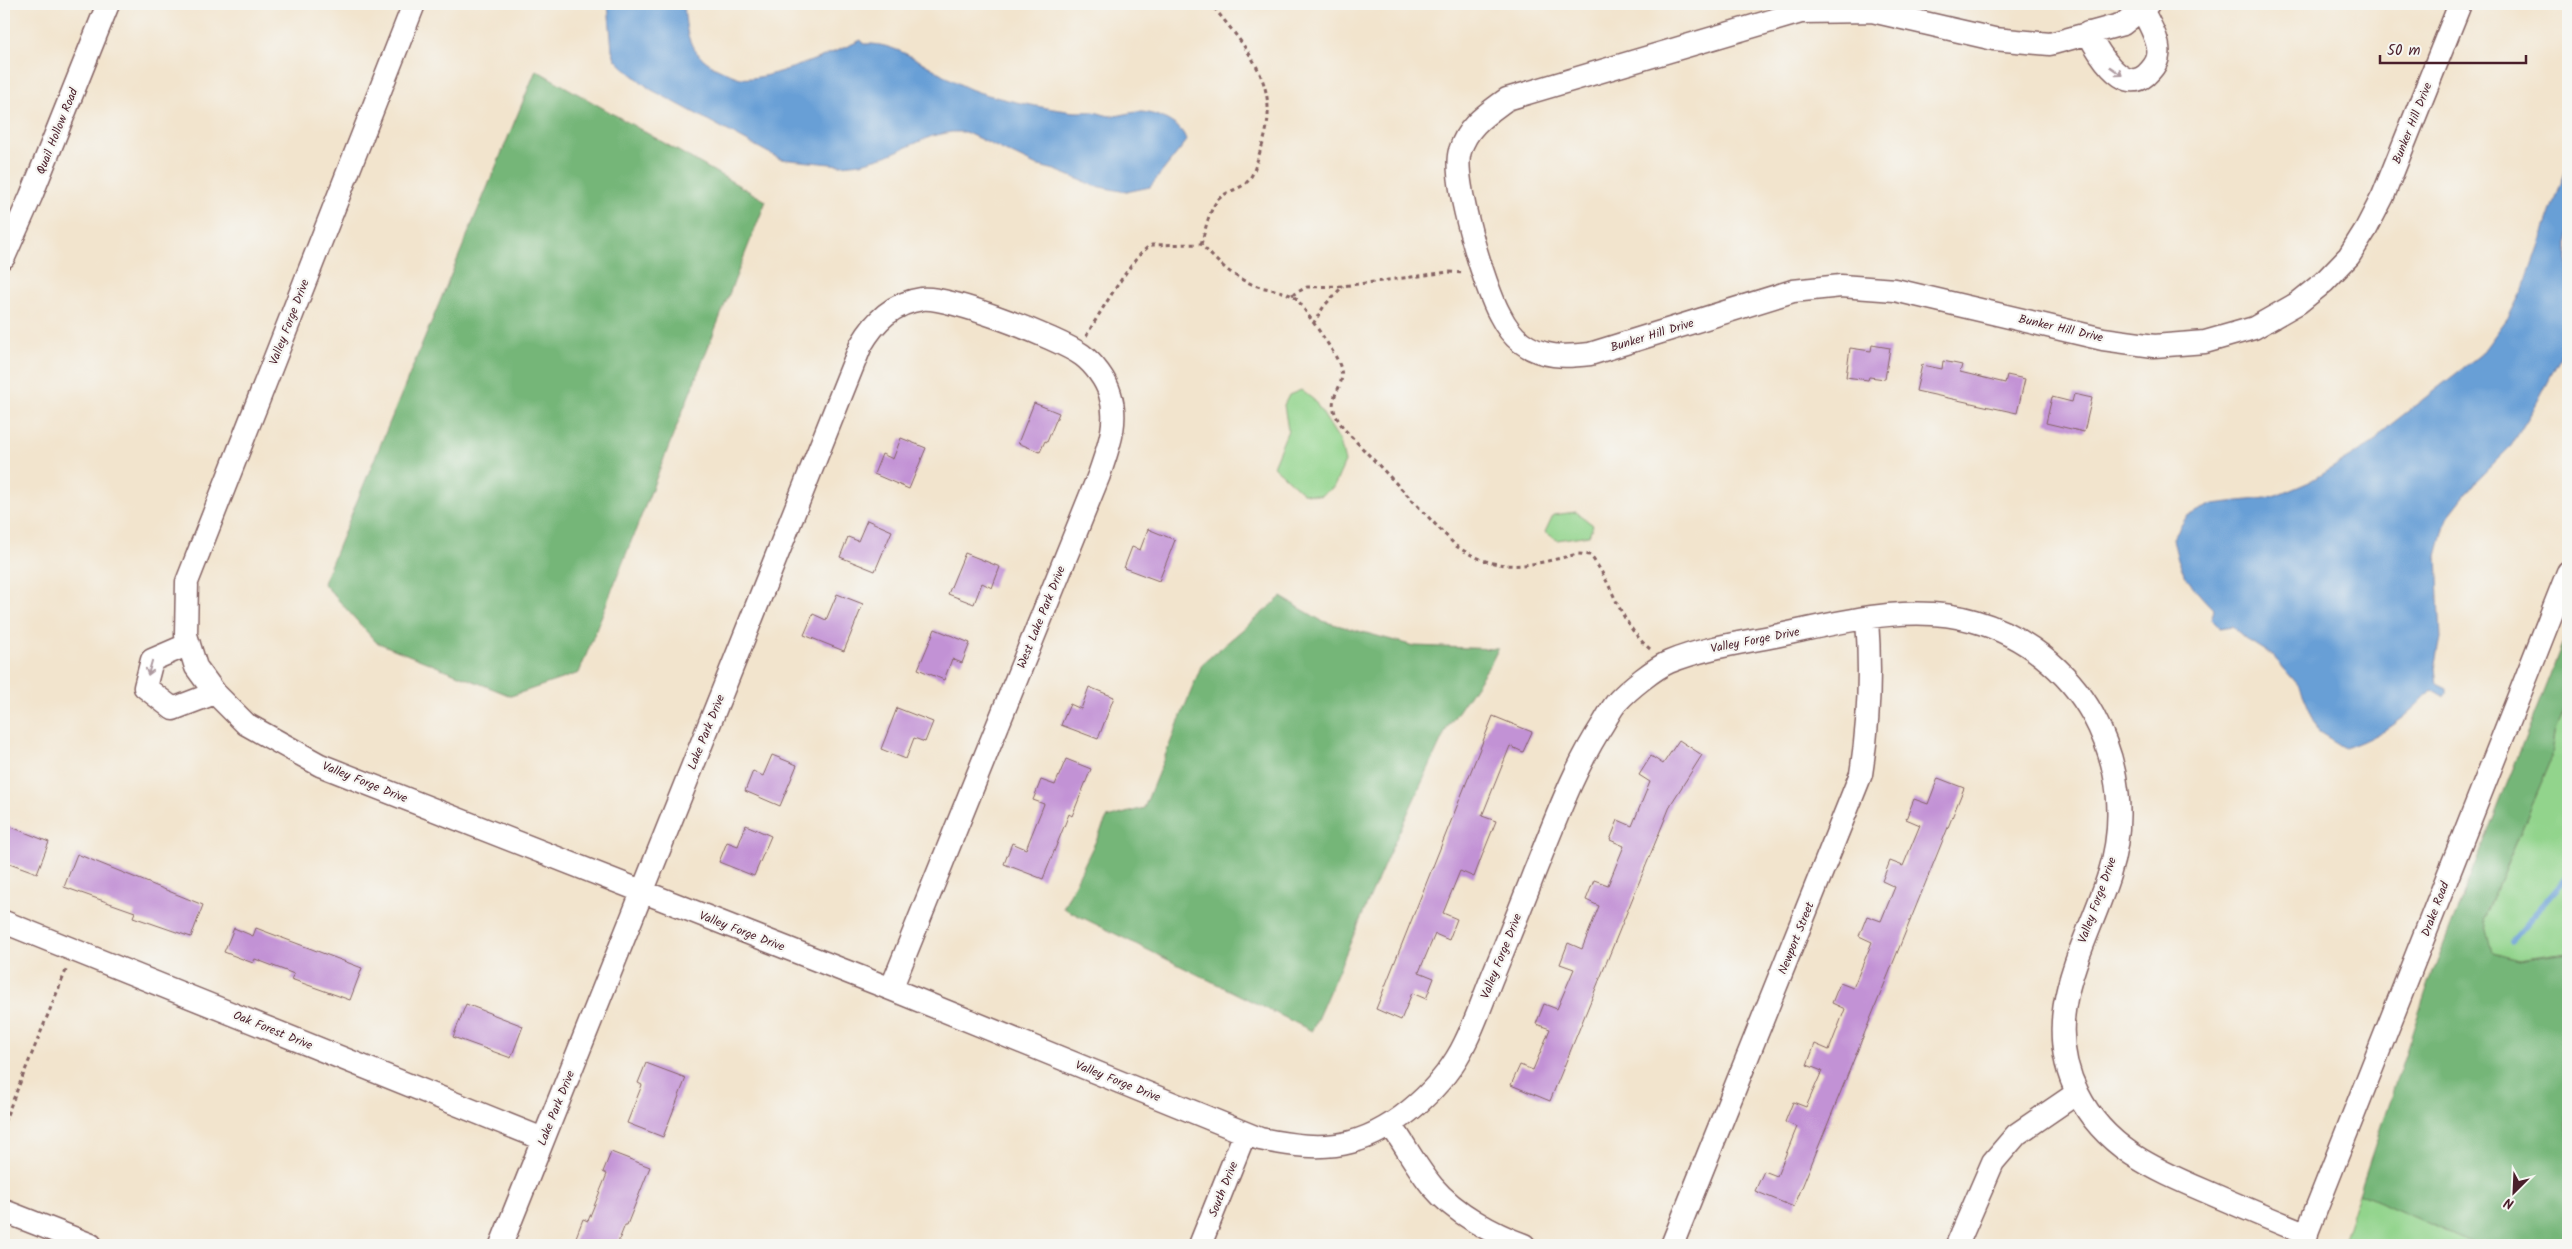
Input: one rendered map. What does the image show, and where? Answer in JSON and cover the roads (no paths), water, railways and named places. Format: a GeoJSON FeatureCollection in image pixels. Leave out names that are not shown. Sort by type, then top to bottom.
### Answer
{"type":"FeatureCollection","features":[{"type":"Feature","properties":{"kind":"street","name":"Quail Hollow Road"},"geometry":{"type":"LineString","coordinates":[[4,257],[31,196],[108,4]]}},
{"type":"Feature","properties":{"kind":"street","name":"Valley Forge Drive"},"geometry":{"type":"LineString","coordinates":[[414,4],[187,582],[186,635],[196,667],[215,694],[246,724],[320,765],[891,989],[1245,1133],[1280,1143],[1313,1146],[1350,1142],[1391,1125],[1429,1093],[1464,1047],[1579,763],[1596,733],[1618,701],[1664,664],[1709,649],[1867,619],[1940,614],[1974,620],[2006,633],[2035,651],[2062,673],[2084,700],[2102,733],[2117,785],[2119,826],[2109,876],[2076,959],[2065,999],[2064,1042],[2067,1064],[2077,1093],[2092,1118],[2130,1155],[2159,1171],[2304,1240]]}},
{"type":"Feature","properties":{"kind":"street","name":"Bunker Hill Drive"},"geometry":{"type":"LineString","coordinates":[[2088,33],[2103,60],[2118,75],[2142,78],[2153,68],[2159,55],[2145,6],[2123,24],[2088,33],[2050,44],[1994,39],[1872,11],[1801,12],[1507,99],[1475,123],[1459,152],[1457,170],[1462,199],[1491,296],[1508,327],[1520,341],[1534,350],[1559,357],[1590,354],[1793,291],[1841,286],[1895,290],[2130,343],[2180,345],[2231,336],[2254,328],[2298,303],[2324,282],[2348,256],[2366,229],[2382,196],[2460,4]]}},
{"type":"Feature","properties":{"kind":"street","name":"Lake Park Drive"},"geometry":{"type":"LineString","coordinates":[[501,1245],[861,345],[880,318],[892,309],[908,303],[938,299],[976,310]]}},
{"type":"Feature","properties":{"kind":"street","name":"West Lake Park Drive"},"geometry":{"type":"LineString","coordinates":[[891,989],[1099,475],[1112,436],[1114,408],[1110,393],[1093,365],[1077,352],[976,310]]}},
{"type":"Feature","properties":{"kind":"street","name":"Drake Road"},"geometry":{"type":"LineString","coordinates":[[2304,1240],[2568,572]]}},
{"type":"Feature","properties":{"kind":"street","name":"Newport Street"},"geometry":{"type":"LineString","coordinates":[[1672,1245],[1861,774],[1868,728],[1870,658],[1867,619]]}},
{"type":"Feature","properties":{"kind":"street"},"geometry":{"type":"LineString","coordinates":[[189,644],[152,660],[145,687],[173,709],[215,694]]}},
{"type":"Feature","properties":{"kind":"street","name":"Oak Forest Drive"},"geometry":{"type":"LineString","coordinates":[[4,922],[543,1139]]}},
{"type":"Feature","properties":{"kind":"street"},"geometry":{"type":"LineString","coordinates":[[1958,1245],[1993,1162],[2017,1134],[2077,1093]]}},
{"type":"Feature","properties":{"kind":"street"},"geometry":{"type":"LineString","coordinates":[[1391,1125],[1433,1186],[1452,1204],[1505,1238],[1524,1245]]}},
{"type":"Feature","properties":{"kind":"street","name":"South Drive"},"geometry":{"type":"LineString","coordinates":[[1200,1245],[1245,1133]]}},
{"type":"Feature","properties":{"kind":"street"},"geometry":{"type":"LineString","coordinates":[[4,1211],[91,1245]]}},
{"type":"Feature","properties":{"kind":"water"},"geometry":{"type":"Polygon","coordinates":[[[608,4],[683,4],[688,36],[697,52],[713,66],[741,78],[752,78],[783,71],[861,40],[864,44],[879,45],[908,55],[964,86],[1000,98],[1074,112],[1094,112],[1110,116],[1138,112],[1152,114],[1175,125],[1185,136],[1186,142],[1150,187],[1126,192],[1095,186],[1055,170],[1035,165],[965,132],[951,132],[932,136],[886,156],[861,163],[841,165],[780,159],[650,89],[623,67],[615,59],[612,50],[608,4]]]}},
{"type":"Feature","properties":{"kind":"water"},"geometry":{"type":"Polygon","coordinates":[[[2568,164],[2568,325],[2559,360],[2533,410],[2511,446],[2475,482],[2447,518],[2437,556],[2441,638],[2435,668],[2437,684],[2447,689],[2447,694],[2443,697],[2431,690],[2392,725],[2370,738],[2345,748],[2319,732],[2300,687],[2273,656],[2246,639],[2232,626],[2220,628],[2211,619],[2214,610],[2198,593],[2182,570],[2173,538],[2187,516],[2213,504],[2274,497],[2307,483],[2373,443],[2389,426],[2481,354],[2509,316],[2527,281],[2568,164]]]}},
{"type":"Feature","properties":{"kind":"waterway"},"geometry":{"type":"LineString","coordinates":[[2511,941],[2568,876]]}}]}
